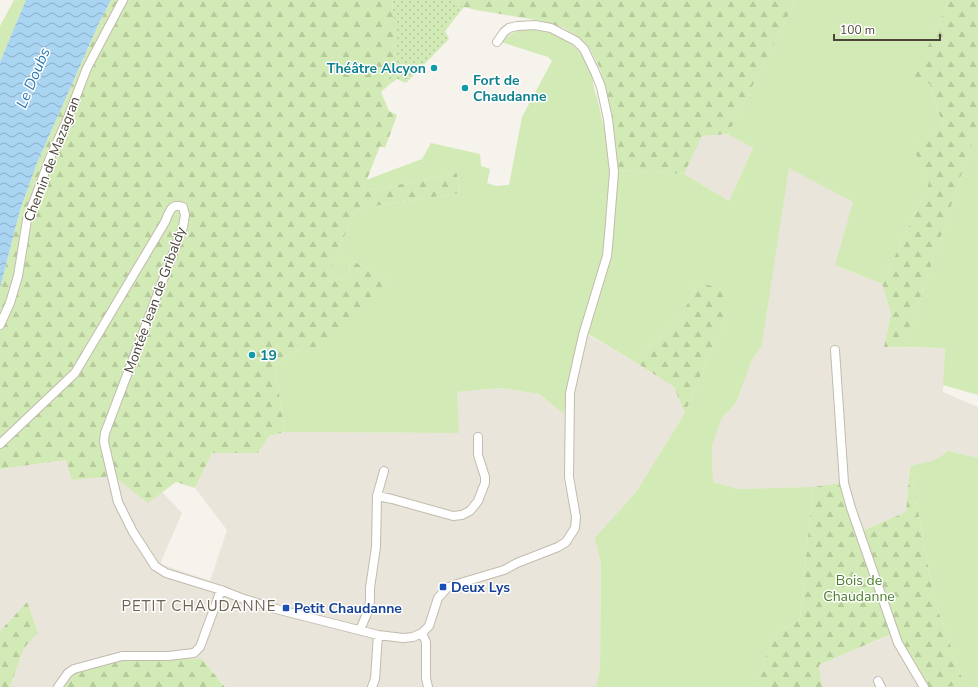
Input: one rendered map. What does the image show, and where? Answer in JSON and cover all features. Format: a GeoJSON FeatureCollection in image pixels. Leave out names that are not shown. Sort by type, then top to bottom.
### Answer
{"type":"FeatureCollection","features":[{"type":"Feature","properties":{"kind":"street","name":"Chemin de Mazagran"},"geometry":{"type":"LineString","coordinates":[[0,324],[10,302],[18,276],[27,220],[50,158],[87,68],[123,0]]}},
{"type":"Feature","properties":{"kind":"street"},"geometry":{"type":"LineString","coordinates":[[58,687],[68,673],[74,669],[122,656],[168,656],[197,651],[200,647],[222,590],[241,598],[276,609],[378,635],[403,638],[413,637],[422,633],[429,626],[438,598],[447,588],[504,570],[517,563],[558,547],[566,542],[575,528],[576,517],[569,477],[570,392],[583,336],[607,256],[614,172],[608,119],[601,87],[595,72],[584,49],[576,41],[551,28],[535,24],[509,28],[497,42]]}},
{"type":"Feature","properties":{"kind":"street","name":"Montée Jean de Gribaldy"},"geometry":{"type":"LineString","coordinates":[[0,444],[75,373],[166,222],[171,209],[174,205],[183,207],[185,215],[183,227],[105,433],[104,442],[118,502],[133,532],[155,566],[166,573],[222,590]]}},
{"type":"Feature","properties":{"kind":"street"},"geometry":{"type":"LineString","coordinates":[[835,350],[844,483],[851,508],[898,642],[924,687]]}},
{"type":"Feature","properties":{"kind":"street"},"geometry":{"type":"LineString","coordinates":[[377,496],[453,516],[462,515],[470,511],[478,501],[485,483],[485,478],[478,455],[478,437]]}},
{"type":"Feature","properties":{"kind":"street"},"geometry":{"type":"LineString","coordinates":[[360,630],[368,611],[370,601],[370,588],[376,547],[377,496],[384,471]]}},
{"type":"Feature","properties":{"kind":"street"},"geometry":{"type":"LineString","coordinates":[[422,633],[426,642],[426,678],[428,687]]}},
{"type":"Feature","properties":{"kind":"street"},"geometry":{"type":"LineString","coordinates":[[372,687],[375,679],[378,635]]}},
{"type":"Feature","properties":{"kind":"shaded area"},"geometry":{"type":"Polygon","coordinates":[[[728,134],[753,148],[729,201],[684,174],[702,136],[728,134]]]}},
{"type":"Feature","properties":{"kind":"shaded area"},"geometry":{"type":"Polygon","coordinates":[[[789,167],[854,202],[835,265],[882,284],[891,314],[884,347],[945,348],[943,392],[978,407],[978,458],[948,451],[935,460],[910,466],[906,512],[857,533],[840,483],[813,487],[738,489],[713,482],[712,446],[722,418],[736,403],[752,360],[762,345],[789,167]]]}},
{"type":"Feature","properties":{"kind":"shaded area"},"geometry":{"type":"Polygon","coordinates":[[[581,331],[635,362],[674,387],[685,413],[636,492],[596,538],[601,564],[600,666],[596,687],[227,687],[202,659],[63,687],[10,687],[24,648],[38,631],[27,602],[0,631],[0,469],[66,460],[113,476],[148,502],[162,492],[182,513],[160,564],[210,581],[227,530],[195,488],[212,453],[258,453],[269,436],[285,432],[458,433],[457,392],[502,388],[539,394],[564,414],[567,388],[581,331]]]}},
{"type":"Feature","properties":{"kind":"shaded area"},"geometry":{"type":"Polygon","coordinates":[[[890,635],[928,687],[822,687],[819,665],[890,635]]]}},
{"type":"Feature","properties":{"kind":"green space"},"geometry":{"type":"Polygon","coordinates":[[[14,0],[26,0],[0,62],[0,26],[14,0]]]}},
{"type":"Feature","properties":{"kind":"green space"},"geometry":{"type":"Polygon","coordinates":[[[111,0],[392,0],[395,34],[394,66],[385,77],[390,84],[381,92],[389,111],[397,115],[385,148],[380,146],[362,192],[457,173],[459,193],[355,209],[326,283],[349,277],[350,259],[391,283],[347,331],[305,352],[291,351],[275,367],[285,432],[269,436],[258,453],[212,453],[195,488],[176,482],[148,503],[113,476],[72,480],[66,460],[0,469],[0,288],[20,210],[37,163],[99,23],[111,0]]]}},
{"type":"Feature","properties":{"kind":"green space"},"geometry":{"type":"Polygon","coordinates":[[[392,0],[451,0],[464,7],[445,31],[449,39],[406,83],[397,79],[390,84],[385,77],[394,66],[395,34],[392,0]]]}},
{"type":"Feature","properties":{"kind":"green space"},"geometry":{"type":"Polygon","coordinates":[[[451,0],[796,0],[728,134],[702,136],[684,174],[617,170],[612,119],[600,69],[590,49],[579,38],[564,28],[542,21],[476,10],[464,7],[451,0]]]}},
{"type":"Feature","properties":{"kind":"green space"},"geometry":{"type":"Polygon","coordinates":[[[796,0],[949,0],[933,37],[930,84],[944,129],[913,145],[929,183],[882,284],[835,265],[853,202],[789,168],[762,345],[752,360],[736,403],[722,418],[712,446],[713,482],[738,489],[813,487],[800,619],[772,637],[756,687],[596,687],[600,666],[601,564],[595,538],[636,492],[685,413],[727,313],[698,282],[681,317],[635,362],[588,334],[611,253],[617,170],[684,174],[729,201],[753,148],[728,134],[796,0]]]}},
{"type":"Feature","properties":{"kind":"green space"},"geometry":{"type":"Polygon","coordinates":[[[949,0],[978,0],[978,125],[904,347],[884,347],[891,314],[882,284],[929,183],[912,145],[944,129],[930,84],[913,75],[933,37],[949,0]]]}},
{"type":"Feature","properties":{"kind":"green space"},"geometry":{"type":"Polygon","coordinates":[[[522,29],[545,32],[564,39],[573,45],[586,62],[592,76],[614,172],[607,256],[567,388],[564,414],[539,394],[502,388],[457,392],[459,433],[285,432],[275,367],[291,351],[305,352],[391,283],[350,259],[349,277],[326,283],[355,209],[459,193],[457,173],[362,192],[366,180],[422,159],[431,143],[480,154],[481,166],[490,169],[487,183],[496,186],[509,185],[522,117],[552,61],[548,57],[501,42],[506,37],[522,29]]]}},
{"type":"Feature","properties":{"kind":"green space"},"geometry":{"type":"Polygon","coordinates":[[[978,125],[978,395],[943,385],[945,348],[904,347],[978,125]]]}},
{"type":"Feature","properties":{"kind":"green space"},"geometry":{"type":"Polygon","coordinates":[[[698,282],[722,289],[727,313],[685,413],[674,387],[635,362],[681,317],[698,282]]]}},
{"type":"Feature","properties":{"kind":"green space"},"geometry":{"type":"Polygon","coordinates":[[[948,451],[978,458],[978,687],[947,687],[964,684],[934,599],[910,466],[935,460],[948,451]]]}},
{"type":"Feature","properties":{"kind":"green space","name":"Bois de Chaudanne"},"geometry":{"type":"Polygon","coordinates":[[[910,466],[934,599],[964,684],[947,687],[928,687],[889,635],[819,665],[822,687],[756,687],[772,637],[800,619],[813,487],[840,483],[857,533],[906,512],[910,466]]]}},
{"type":"Feature","properties":{"kind":"green space"},"geometry":{"type":"Polygon","coordinates":[[[27,602],[38,632],[24,648],[10,687],[0,687],[0,631],[27,602]]]}},
{"type":"Feature","properties":{"kind":"green space"},"geometry":{"type":"Polygon","coordinates":[[[127,659],[202,659],[225,687],[63,687],[72,672],[127,659]]]}},
{"type":"Feature","properties":{"kind":"water","name":"Le Doubs"},"geometry":{"type":"Polygon","coordinates":[[[26,0],[111,0],[99,23],[37,163],[20,210],[0,288],[0,62],[26,0]]]}},
{"type":"Feature","properties":{"kind":"place","name":"Théâtre Alcyon"},"geometry":{"type":"Point","coordinates":[434,68]}},
{"type":"Feature","properties":{"kind":"place","name":"Fort de Chaudanne"},"geometry":{"type":"Point","coordinates":[465,88]}},
{"type":"Feature","properties":{"kind":"place","name":"19"},"geometry":{"type":"Point","coordinates":[252,355]}},
{"type":"Feature","properties":{"kind":"place","name":"Deux Lys"},"geometry":{"type":"Point","coordinates":[443,587]}},
{"type":"Feature","properties":{"kind":"place","name":"Petit Chaudanne"},"geometry":{"type":"Point","coordinates":[286,608]}},
{"type":"Feature","properties":{"kind":"district","name":"PETIT CHAUDANNE"},"geometry":{"type":"Point","coordinates":[199,606]}}]}
